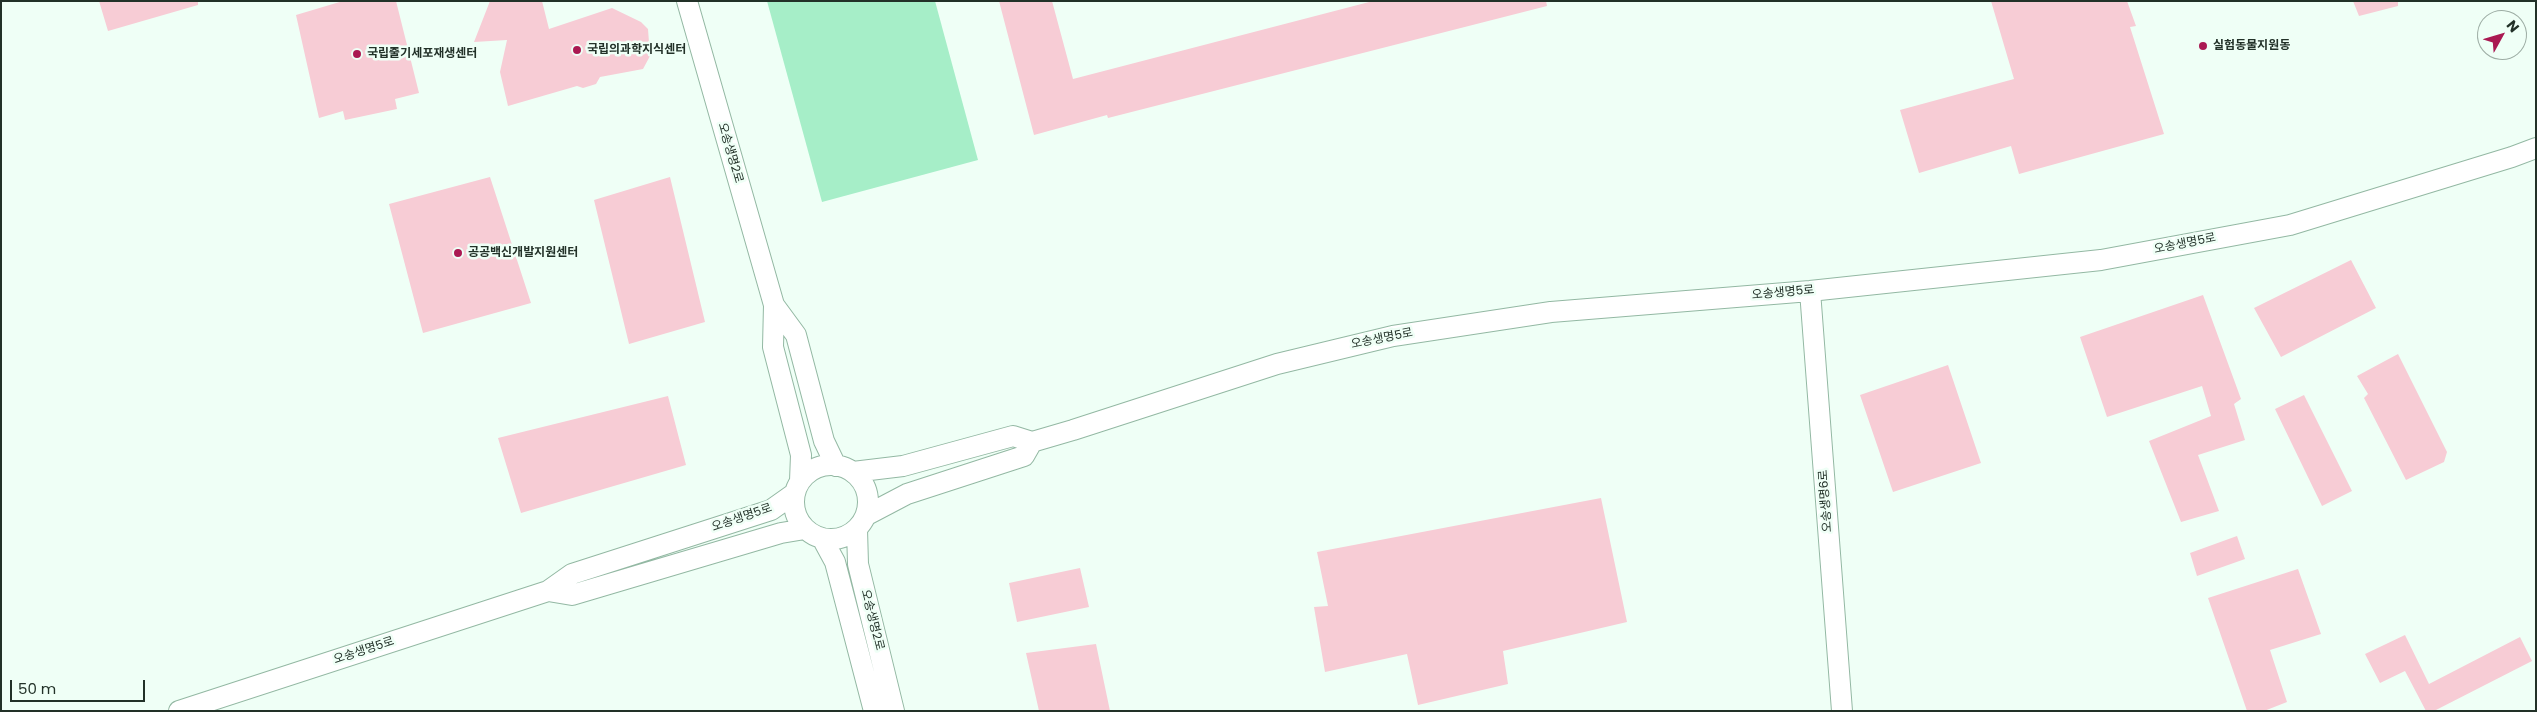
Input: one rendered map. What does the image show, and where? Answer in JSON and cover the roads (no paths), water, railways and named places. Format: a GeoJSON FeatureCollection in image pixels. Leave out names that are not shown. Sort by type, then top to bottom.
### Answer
{"type":"FeatureCollection","features":[{"type":"Feature","properties":{"kind":"street","name":"오송생명2로"},"geometry":{"type":"LineString","coordinates":[[686,1],[774,305],[773,346],[801,455],[797,487]]}},
{"type":"Feature","properties":{"kind":"street","name":"오송생명5로"},"geometry":{"type":"LineString","coordinates":[[845,469],[903,466],[1013,436],[1032,442],[1277,364],[1393,336],[1551,312],[1810,291],[2101,260],[2290,225],[2536,148]]}},
{"type":"Feature","properties":{"kind":"street","name":"오송생명6로"},"geometry":{"type":"LineString","coordinates":[[1810,291],[1842,711]]}},
{"type":"Feature","properties":{"kind":"street","name":"오송생명2로"},"geometry":{"type":"LineString","coordinates":[[774,305],[796,334],[824,441],[845,469]]}},
{"type":"Feature","properties":{"kind":"street","name":"오송생명5로"},"geometry":{"type":"LineString","coordinates":[[862,522],[907,494],[1024,456],[1032,442]]}},
{"type":"Feature","properties":{"kind":"street"},"geometry":{"type":"LineString","coordinates":[[818,467],[845,469],[861,480],[867,491],[869,503],[862,522],[840,539],[813,533],[797,518],[794,506],[797,487],[808,473],[818,467]]}},
{"type":"Feature","properties":{"kind":"street","name":"오송생명5로"},"geometry":{"type":"LineString","coordinates":[[179,711],[548,591],[572,574],[771,510],[797,487]]}},
{"type":"Feature","properties":{"kind":"street","name":"오송생명2로"},"geometry":{"type":"LineString","coordinates":[[862,522],[858,564],[894,711]]}},
{"type":"Feature","properties":{"kind":"street","name":"오송생명5로"},"geometry":{"type":"LineString","coordinates":[[548,591],[572,596],[781,533],[813,533]]}},
{"type":"Feature","properties":{"kind":"street","name":"오송생명2로"},"geometry":{"type":"LineString","coordinates":[[813,533],[835,562],[874,711]]}},
{"type":"Feature","properties":{"kind":"place","name":"실험동물지원동"},"geometry":{"type":"Point","coordinates":[2203,46]}},
{"type":"Feature","properties":{"kind":"place","name":"국립의과학지식센터"},"geometry":{"type":"Point","coordinates":[577,50]}},
{"type":"Feature","properties":{"kind":"place","name":"국립줄기세포재생센터"},"geometry":{"type":"Point","coordinates":[357,54]}},
{"type":"Feature","properties":{"kind":"place","name":"공공백신개발지원센터"},"geometry":{"type":"Point","coordinates":[458,253]}}]}
